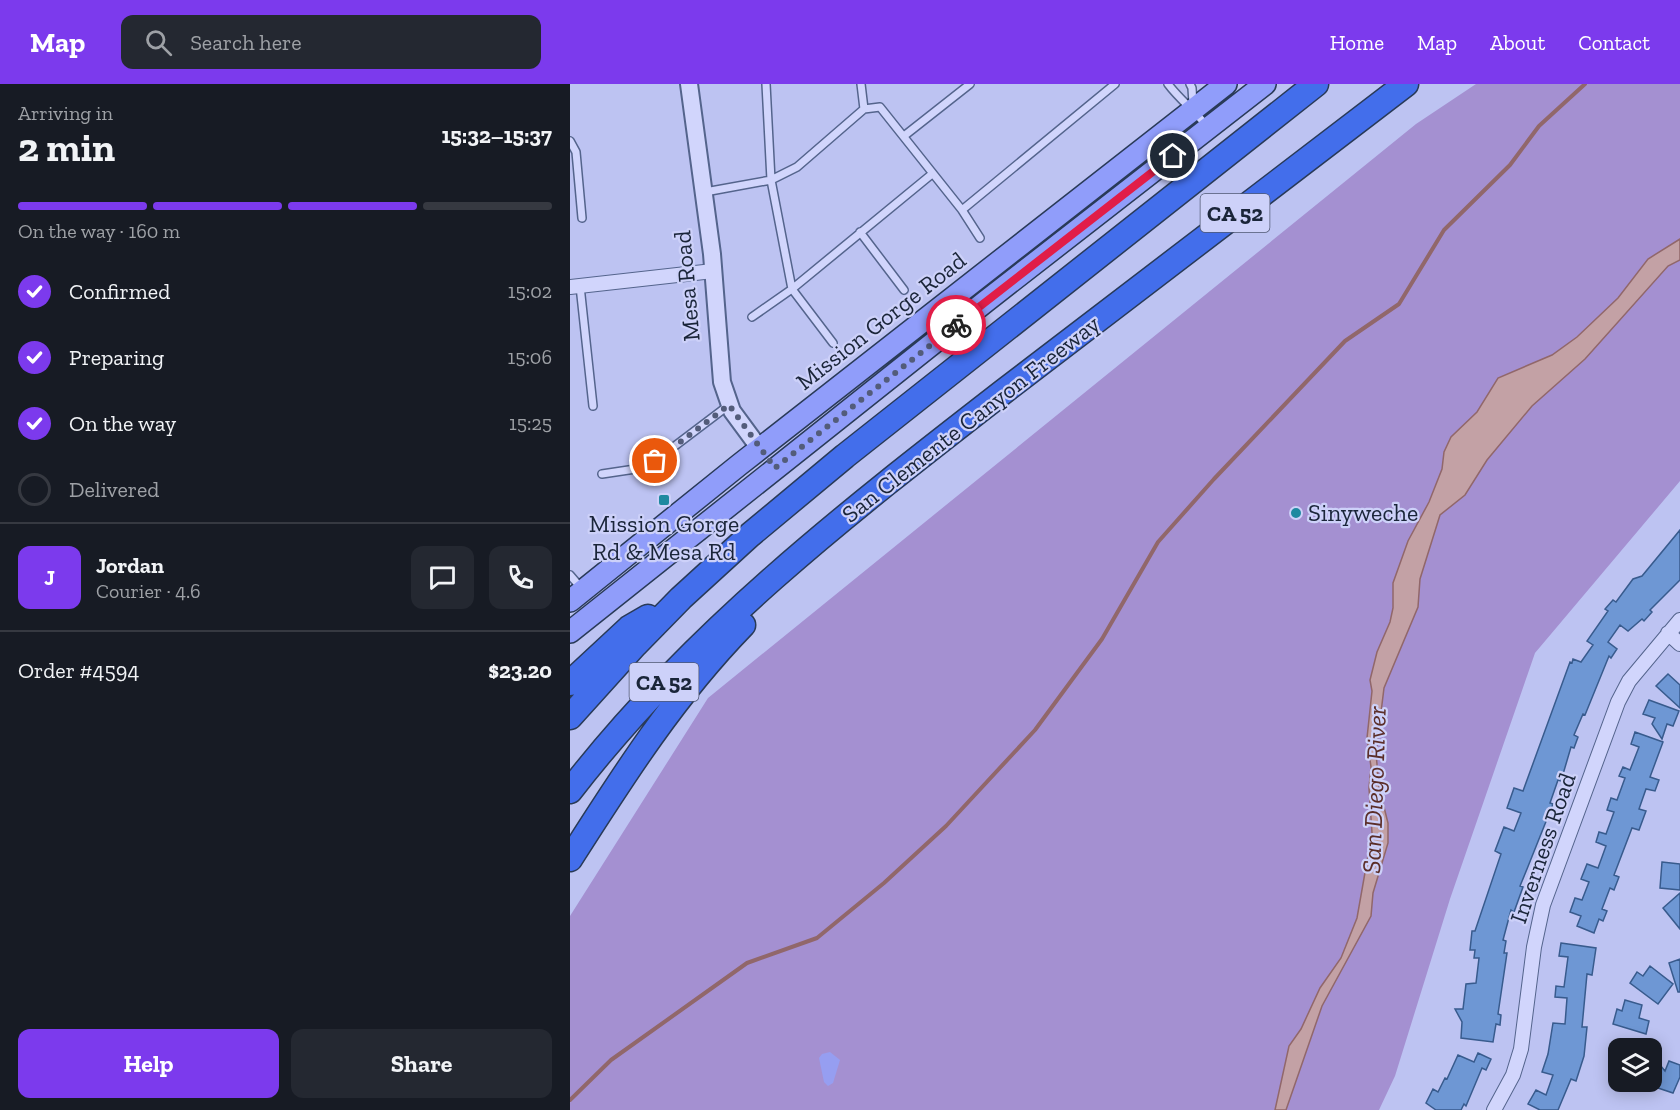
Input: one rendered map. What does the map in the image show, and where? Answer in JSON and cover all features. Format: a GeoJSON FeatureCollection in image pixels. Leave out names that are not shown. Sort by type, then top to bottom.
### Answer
{"type":"FeatureCollection","features":[{"type":"Feature","properties":{"kind":"highway","name":"San Clemente Canyon Freeway"},"geometry":{"type":"LineString","coordinates":[[570,717],[681,598],[750,535],[845,456],[1316,84]]}},
{"type":"Feature","properties":{"kind":"highway","name":"San Clemente Canyon Freeway"},"geometry":{"type":"LineString","coordinates":[[570,791],[596,758],[682,663],[768,582],[886,483],[1406,84]]}},
{"type":"Feature","properties":{"kind":"highway"},"geometry":{"type":"LineString","coordinates":[[570,859],[645,744],[687,687],[749,618],[768,582]]}},
{"type":"Feature","properties":{"kind":"highway"},"geometry":{"type":"LineString","coordinates":[[570,683],[629,628],[681,598]]}},
{"type":"Feature","properties":{"kind":"main road","name":"Mission Gorge Road"},"geometry":{"type":"LineString","coordinates":[[574,589],[760,449],[1226,84]]}},
{"type":"Feature","properties":{"kind":"main road","name":"Mission Gorge Road"},"geometry":{"type":"LineString","coordinates":[[570,632],[775,468],[1266,84]]}},
{"type":"Feature","properties":{"kind":"main road","name":"Mesa Road"},"geometry":{"type":"LineString","coordinates":[[760,449],[775,468]]}},
{"type":"Feature","properties":{"kind":"main road"},"geometry":{"type":"LineString","coordinates":[[574,589],[598,610]]}},
{"type":"Feature","properties":{"kind":"street","name":"Mesa Road"},"geometry":{"type":"LineString","coordinates":[[689,84],[714,271],[722,382],[729,405],[760,449]]}},
{"type":"Feature","properties":{"kind":"street"},"geometry":{"type":"LineString","coordinates":[[575,287],[714,271]]}},
{"type":"Feature","properties":{"kind":"street","name":"Inverness Road"},"geometry":{"type":"LineString","coordinates":[[1494,1110],[1513,1075],[1521,1049],[1534,947],[1543,905],[1623,690],[1680,620]]}},
{"type":"Feature","properties":{"kind":"street"},"geometry":{"type":"LineString","coordinates":[[1668,633],[1680,644]]}},
{"type":"Feature","properties":{"kind":"lane"},"geometry":{"type":"LineString","coordinates":[[766,84],[771,180],[792,289],[833,343]]}},
{"type":"Feature","properties":{"kind":"lane"},"geometry":{"type":"LineString","coordinates":[[861,84],[864,109]]}},
{"type":"Feature","properties":{"kind":"lane"},"geometry":{"type":"LineString","coordinates":[[904,136],[970,84]]}},
{"type":"Feature","properties":{"kind":"lane"},"geometry":{"type":"LineString","coordinates":[[962,210],[1115,84]]}},
{"type":"Feature","properties":{"kind":"lane"},"geometry":{"type":"LineString","coordinates":[[1168,84],[1180,101],[1194,109],[1209,128]]}},
{"type":"Feature","properties":{"kind":"lane"},"geometry":{"type":"LineString","coordinates":[[1190,84],[1194,109]]}},
{"type":"Feature","properties":{"kind":"lane"},"geometry":{"type":"LineString","coordinates":[[704,192],[771,180],[797,167],[864,109],[880,107],[962,210],[980,238]]}},
{"type":"Feature","properties":{"kind":"lane"},"geometry":{"type":"LineString","coordinates":[[570,141],[576,152],[582,218]]}},
{"type":"Feature","properties":{"kind":"lane"},"geometry":{"type":"LineString","coordinates":[[752,317],[792,289],[932,174]]}},
{"type":"Feature","properties":{"kind":"lane"},"geometry":{"type":"LineString","coordinates":[[860,231],[904,290]]}},
{"type":"Feature","properties":{"kind":"lane"},"geometry":{"type":"LineString","coordinates":[[575,287],[593,406]]}},
{"type":"Feature","properties":{"kind":"lane"},"geometry":{"type":"LineString","coordinates":[[602,474],[642,468],[655,461],[729,405]]}},
{"type":"Feature","properties":{"kind":"shaded area"},"geometry":{"type":"Polygon","coordinates":[[[1476,84],[1680,84],[1680,481],[1535,653],[1450,899],[1395,1076],[1379,1110],[570,1110],[570,916],[708,698],[1416,124],[1476,84]]]}},
{"type":"Feature","properties":{"kind":"sand"},"geometry":{"type":"Polygon","coordinates":[[[830,1052],[840,1060],[833,1083],[828,1086],[824,1082],[819,1058],[822,1054],[830,1052]]]}},
{"type":"Feature","properties":{"kind":"water","name":"San Diego River"},"geometry":{"type":"Polygon","coordinates":[[[1680,239],[1680,260],[1668,266],[1585,359],[1532,406],[1487,460],[1465,495],[1440,515],[1420,579],[1418,607],[1384,688],[1376,753],[1379,787],[1388,823],[1388,843],[1373,893],[1371,916],[1322,1006],[1286,1110],[1275,1110],[1289,1046],[1301,1029],[1320,988],[1341,958],[1357,918],[1372,833],[1369,788],[1371,767],[1367,738],[1372,691],[1370,680],[1377,652],[1390,622],[1393,608],[1393,583],[1408,541],[1429,502],[1442,469],[1444,452],[1451,437],[1477,412],[1498,378],[1552,355],[1577,337],[1618,298],[1648,259],[1680,239]]]}},
{"type":"Feature","properties":{"kind":"building"},"geometry":{"type":"Polygon","coordinates":[[[1680,530],[1680,580],[1650,610],[1652,612],[1644,621],[1642,619],[1628,631],[1620,625],[1608,642],[1617,649],[1611,658],[1609,656],[1585,715],[1583,714],[1574,735],[1578,737],[1574,748],[1571,747],[1561,781],[1558,780],[1550,803],[1553,804],[1520,886],[1523,887],[1514,912],[1511,910],[1503,940],[1506,941],[1504,953],[1507,953],[1498,1014],[1501,1015],[1500,1025],[1496,1024],[1493,1042],[1461,1038],[1462,1022],[1455,1009],[1463,1009],[1466,984],[1476,983],[1479,958],[1474,958],[1475,950],[1470,950],[1472,931],[1475,931],[1501,854],[1495,851],[1504,827],[1514,831],[1521,813],[1507,808],[1514,788],[1523,791],[1570,662],[1572,663],[1573,659],[1581,662],[1593,645],[1587,641],[1608,611],[1605,609],[1613,600],[1616,602],[1633,579],[1642,576],[1680,530]]]}},
{"type":"Feature","properties":{"kind":"building"},"geometry":{"type":"Polygon","coordinates":[[[1668,674],[1680,685],[1680,708],[1656,686],[1668,674]]]}},
{"type":"Feature","properties":{"kind":"building"},"geometry":{"type":"Polygon","coordinates":[[[1649,700],[1679,711],[1673,726],[1667,724],[1662,739],[1652,724],[1655,718],[1643,714],[1649,700]]]}},
{"type":"Feature","properties":{"kind":"building"},"geometry":{"type":"Polygon","coordinates":[[[1635,732],[1663,742],[1650,777],[1659,780],[1655,791],[1646,789],[1639,809],[1646,811],[1639,830],[1632,828],[1614,875],[1619,877],[1614,890],[1610,888],[1602,909],[1607,911],[1603,921],[1599,919],[1594,933],[1577,926],[1581,916],[1570,912],[1575,898],[1582,900],[1589,882],[1581,879],[1587,864],[1598,868],[1606,846],[1596,842],[1599,832],[1606,834],[1614,812],[1607,810],[1611,798],[1617,800],[1625,778],[1619,776],[1623,767],[1630,770],[1639,747],[1631,744],[1635,732]]]}},
{"type":"Feature","properties":{"kind":"building"},"geometry":{"type":"Polygon","coordinates":[[[1662,862],[1680,864],[1680,890],[1660,888],[1662,862]]]}},
{"type":"Feature","properties":{"kind":"building"},"geometry":{"type":"Polygon","coordinates":[[[1680,893],[1680,929],[1663,908],[1680,893]]]}},
{"type":"Feature","properties":{"kind":"building"},"geometry":{"type":"Polygon","coordinates":[[[1561,943],[1596,948],[1592,975],[1587,974],[1582,1027],[1587,1027],[1584,1056],[1576,1081],[1571,1079],[1558,1110],[1540,1110],[1528,1104],[1536,1090],[1546,1095],[1553,1075],[1542,1072],[1548,1054],[1553,1023],[1565,1024],[1567,998],[1555,997],[1556,986],[1564,987],[1568,957],[1559,956],[1561,943]]]}},
{"type":"Feature","properties":{"kind":"building"},"geometry":{"type":"Polygon","coordinates":[[[1680,959],[1680,992],[1678,992],[1669,963],[1680,959]]]}},
{"type":"Feature","properties":{"kind":"building"},"geometry":{"type":"Polygon","coordinates":[[[1650,966],[1673,984],[1658,1004],[1630,983],[1637,972],[1643,976],[1650,966]]]}},
{"type":"Feature","properties":{"kind":"building"},"geometry":{"type":"Polygon","coordinates":[[[1625,1000],[1642,1005],[1639,1018],[1649,1021],[1646,1034],[1613,1024],[1617,1009],[1622,1011],[1625,1000]]]}},
{"type":"Feature","properties":{"kind":"building"},"geometry":{"type":"Polygon","coordinates":[[[1478,1053],[1491,1059],[1486,1070],[1482,1068],[1466,1106],[1464,1104],[1461,1110],[1436,1110],[1426,1103],[1433,1089],[1438,1092],[1445,1078],[1447,1079],[1458,1055],[1474,1062],[1478,1053]]]}},
{"type":"Feature","properties":{"kind":"building"},"geometry":{"type":"Polygon","coordinates":[[[1669,1061],[1680,1065],[1680,1077],[1673,1093],[1662,1089],[1662,1067],[1665,1071],[1669,1061]]]}},
{"type":"Feature","properties":{"kind":"waterway"},"geometry":{"type":"LineString","coordinates":[[570,1100],[611,1060],[747,963],[817,938],[884,883],[946,826],[1035,730],[1102,639],[1158,542],[1214,479],[1345,341],[1399,304],[1444,230],[1510,165],[1539,126],[1585,84]]}},
{"type":"Feature","properties":{"kind":"way so far"},"geometry":{"type":"LineString","coordinates":[[655,461],[729,405],[775,468],[956,325]]}},
{"type":"Feature","properties":{"kind":"place","name":"Mission Gorge Rd & Mesa Rd"},"geometry":{"type":"Point","coordinates":[664,500]}},
{"type":"Feature","properties":{"kind":"place","name":"Sinyweche"},"geometry":{"type":"Point","coordinates":[1296,513]}},
{"type":"Feature","properties":{"kind":"route"},"geometry":{"type":"LineString","coordinates":[[956,325],[1173,156]]}}]}
